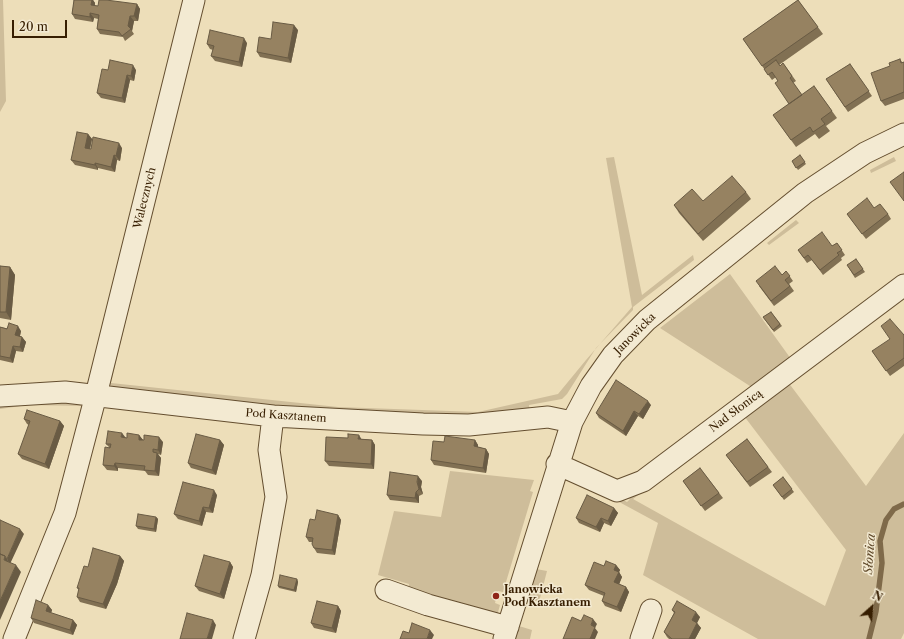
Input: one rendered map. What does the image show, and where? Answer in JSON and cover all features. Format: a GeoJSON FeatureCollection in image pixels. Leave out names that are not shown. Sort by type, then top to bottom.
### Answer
{"type":"FeatureCollection","features":[{"type":"Feature","properties":{"kind":"street","name":"Walecznych"},"geometry":{"type":"LineString","coordinates":[[14,639],[65,512],[96,395],[194,0]]}},
{"type":"Feature","properties":{"kind":"street","name":"Janowicka"},"geometry":{"type":"LineString","coordinates":[[506,633],[557,464],[572,422],[581,403],[602,369],[629,337],[646,320],[805,192],[865,153],[904,134]]}},
{"type":"Feature","properties":{"kind":"street","name":"Nad Słonicą"},"geometry":{"type":"LineString","coordinates":[[557,464],[617,491],[643,481],[904,285]]}},
{"type":"Feature","properties":{"kind":"street","name":"Pod Kasztanem"},"geometry":{"type":"LineString","coordinates":[[0,396],[43,392],[96,395],[273,416],[469,425],[548,418],[572,422]]}},
{"type":"Feature","properties":{"kind":"street"},"geometry":{"type":"LineString","coordinates":[[244,639],[262,575],[276,497],[269,450],[273,416]]}},
{"type":"Feature","properties":{"kind":"street"},"geometry":{"type":"LineString","coordinates":[[386,590],[506,633]]}},
{"type":"Feature","properties":{"kind":"street"},"geometry":{"type":"LineString","coordinates":[[641,639],[651,610]]}},
{"type":"Feature","properties":{"kind":"shaded area"},"geometry":{"type":"Polygon","coordinates":[[[0,0],[3,0],[6,101],[0,112],[0,0]]]}},
{"type":"Feature","properties":{"kind":"shaded area"},"geometry":{"type":"Polygon","coordinates":[[[184,78],[111,383],[338,407],[478,412],[558,394],[595,350],[567,394],[562,399],[529,405],[530,412],[488,417],[335,414],[106,386],[184,78]]]}},
{"type":"Feature","properties":{"kind":"shaded area"},"geometry":{"type":"Polygon","coordinates":[[[614,157],[642,295],[693,255],[694,260],[633,307],[633,310],[600,344],[632,307],[606,158],[614,157]]]}},
{"type":"Feature","properties":{"kind":"shaded area"},"geometry":{"type":"Polygon","coordinates":[[[894,157],[896,161],[871,173],[870,170],[894,157]]]}},
{"type":"Feature","properties":{"kind":"shaded area"},"geometry":{"type":"Polygon","coordinates":[[[796,220],[799,223],[769,245],[767,243],[796,220]]]}},
{"type":"Feature","properties":{"kind":"shaded area"},"geometry":{"type":"Polygon","coordinates":[[[730,274],[791,359],[753,388],[660,328],[730,274]]]}},
{"type":"Feature","properties":{"kind":"shaded area"},"geometry":{"type":"Polygon","coordinates":[[[788,382],[866,486],[904,433],[904,633],[901,639],[758,639],[643,575],[658,523],[573,477],[609,492],[627,502],[630,499],[621,493],[662,477],[633,499],[825,606],[846,550],[744,416],[788,382]]]}},
{"type":"Feature","properties":{"kind":"shaded area"},"geometry":{"type":"Polygon","coordinates":[[[83,401],[83,406],[28,405],[0,409],[0,404],[83,401]]]}},
{"type":"Feature","properties":{"kind":"shaded area"},"geometry":{"type":"Polygon","coordinates":[[[450,471],[534,480],[530,491],[533,492],[503,592],[498,591],[495,603],[500,605],[497,616],[407,593],[409,584],[378,575],[394,511],[441,517],[450,471]]]}},
{"type":"Feature","properties":{"kind":"shaded area"},"geometry":{"type":"Polygon","coordinates":[[[536,569],[547,571],[539,602],[527,598],[536,569]]]}},
{"type":"Feature","properties":{"kind":"shaded area"},"geometry":{"type":"Polygon","coordinates":[[[519,626],[532,630],[530,639],[515,639],[519,626]]]}},
{"type":"Feature","properties":{"kind":"building"},"geometry":{"type":"Polygon","coordinates":[[[74,0],[92,0],[91,5],[98,6],[99,0],[137,4],[134,16],[130,16],[128,26],[131,29],[122,36],[119,32],[97,29],[99,15],[90,13],[90,17],[72,14],[74,0]]]}},
{"type":"Feature","properties":{"kind":"building"},"geometry":{"type":"Polygon","coordinates":[[[798,0],[818,27],[762,66],[743,39],[798,0]]]}},
{"type":"Feature","properties":{"kind":"building"},"geometry":{"type":"Polygon","coordinates":[[[273,22],[294,25],[288,58],[257,52],[259,37],[271,39],[273,22]]]}},
{"type":"Feature","properties":{"kind":"building"},"geometry":{"type":"Polygon","coordinates":[[[210,30],[244,38],[239,62],[211,56],[214,46],[207,44],[210,30]]]}},
{"type":"Feature","properties":{"kind":"building"},"geometry":{"type":"Polygon","coordinates":[[[900,59],[901,63],[904,62],[904,92],[881,101],[871,73],[890,66],[889,63],[900,59]]]}},
{"type":"Feature","properties":{"kind":"building"},"geometry":{"type":"Polygon","coordinates":[[[110,60],[133,65],[131,76],[127,75],[122,98],[97,93],[102,69],[108,70],[110,60]]]}},
{"type":"Feature","properties":{"kind":"building"},"geometry":{"type":"Polygon","coordinates":[[[776,60],[780,66],[783,63],[792,76],[790,78],[802,95],[789,104],[775,83],[778,81],[772,72],[768,75],[764,69],[776,60]]]}},
{"type":"Feature","properties":{"kind":"building"},"geometry":{"type":"Polygon","coordinates":[[[850,64],[869,91],[845,107],[826,79],[850,64]]]}},
{"type":"Feature","properties":{"kind":"building"},"geometry":{"type":"Polygon","coordinates":[[[814,86],[832,111],[821,119],[825,124],[813,132],[810,127],[791,140],[773,115],[814,86]]]}},
{"type":"Feature","properties":{"kind":"building"},"geometry":{"type":"Polygon","coordinates":[[[77,132],[88,134],[85,148],[91,149],[93,137],[119,143],[116,156],[114,155],[111,167],[71,160],[77,132]]]}},
{"type":"Feature","properties":{"kind":"building"},"geometry":{"type":"Polygon","coordinates":[[[800,155],[805,162],[796,168],[792,161],[800,155]]]}},
{"type":"Feature","properties":{"kind":"building"},"geometry":{"type":"Polygon","coordinates":[[[904,172],[904,201],[890,182],[904,172]]]}},
{"type":"Feature","properties":{"kind":"building"},"geometry":{"type":"Polygon","coordinates":[[[732,176],[746,192],[698,234],[674,205],[692,189],[703,201],[732,176]]]}},
{"type":"Feature","properties":{"kind":"building"},"geometry":{"type":"Polygon","coordinates":[[[867,198],[874,208],[880,204],[888,214],[862,234],[847,214],[867,198]]]}},
{"type":"Feature","properties":{"kind":"building"},"geometry":{"type":"Polygon","coordinates":[[[822,232],[832,246],[837,243],[842,250],[837,253],[839,255],[820,270],[808,255],[804,258],[798,250],[822,232]]]}},
{"type":"Feature","properties":{"kind":"building"},"geometry":{"type":"Polygon","coordinates":[[[856,259],[863,269],[854,275],[847,265],[856,259]]]}},
{"type":"Feature","properties":{"kind":"building"},"geometry":{"type":"Polygon","coordinates":[[[0,266],[10,267],[6,312],[0,312],[0,266]]]}},
{"type":"Feature","properties":{"kind":"building"},"geometry":{"type":"Polygon","coordinates":[[[775,266],[782,275],[786,271],[790,276],[785,280],[790,286],[771,301],[756,281],[775,266]]]}},
{"type":"Feature","properties":{"kind":"building"},"geometry":{"type":"Polygon","coordinates":[[[771,312],[780,324],[773,330],[763,317],[771,312]]]}},
{"type":"Feature","properties":{"kind":"building"},"geometry":{"type":"Polygon","coordinates":[[[890,319],[904,335],[904,358],[886,371],[872,351],[890,339],[881,326],[890,319]]]}},
{"type":"Feature","properties":{"kind":"building"},"geometry":{"type":"Polygon","coordinates":[[[9,323],[18,326],[15,335],[22,337],[20,347],[13,346],[10,358],[0,356],[0,327],[7,329],[9,323]]]}},
{"type":"Feature","properties":{"kind":"building"},"geometry":{"type":"Polygon","coordinates":[[[616,380],[648,401],[639,414],[634,411],[623,431],[596,413],[616,380]]]}},
{"type":"Feature","properties":{"kind":"building"},"geometry":{"type":"Polygon","coordinates":[[[27,410],[60,421],[45,464],[18,454],[30,421],[24,419],[27,410]]]}},
{"type":"Feature","properties":{"kind":"building"},"geometry":{"type":"Polygon","coordinates":[[[108,431],[122,433],[121,437],[127,438],[127,433],[139,435],[139,440],[144,440],[144,435],[159,437],[158,450],[153,449],[153,452],[157,453],[155,471],[144,470],[145,466],[115,463],[114,466],[103,465],[105,447],[110,448],[111,444],[106,444],[108,431]]]}},
{"type":"Feature","properties":{"kind":"building"},"geometry":{"type":"Polygon","coordinates":[[[196,434],[220,440],[212,470],[188,463],[196,434]]]}},
{"type":"Feature","properties":{"kind":"building"},"geometry":{"type":"Polygon","coordinates":[[[348,434],[359,435],[358,439],[372,440],[371,464],[325,461],[326,437],[348,438],[348,434]]]}},
{"type":"Feature","properties":{"kind":"building"},"geometry":{"type":"Polygon","coordinates":[[[445,436],[475,440],[474,446],[486,449],[483,468],[431,460],[433,441],[444,442],[445,436]]]}},
{"type":"Feature","properties":{"kind":"building"},"geometry":{"type":"Polygon","coordinates":[[[747,439],[768,467],[747,482],[726,455],[747,439]]]}},
{"type":"Feature","properties":{"kind":"building"},"geometry":{"type":"Polygon","coordinates":[[[700,468],[719,493],[701,506],[683,481],[700,468]]]}},
{"type":"Feature","properties":{"kind":"building"},"geometry":{"type":"Polygon","coordinates":[[[390,472],[418,476],[417,482],[419,489],[416,492],[415,498],[387,495],[390,472]]]}},
{"type":"Feature","properties":{"kind":"building"},"geometry":{"type":"Polygon","coordinates":[[[783,477],[792,489],[782,497],[773,485],[783,477]]]}},
{"type":"Feature","properties":{"kind":"building"},"geometry":{"type":"Polygon","coordinates":[[[183,482],[214,490],[209,508],[203,507],[199,521],[174,514],[183,482]]]}},
{"type":"Feature","properties":{"kind":"building"},"geometry":{"type":"Polygon","coordinates":[[[587,495],[614,508],[608,521],[601,518],[596,527],[576,518],[587,495]]]}},
{"type":"Feature","properties":{"kind":"building"},"geometry":{"type":"Polygon","coordinates":[[[317,510],[338,515],[332,550],[314,548],[312,544],[313,538],[306,537],[310,519],[315,520],[317,510]]]}},
{"type":"Feature","properties":{"kind":"building"},"geometry":{"type":"Polygon","coordinates":[[[138,514],[156,517],[154,529],[136,526],[138,514]]]}},
{"type":"Feature","properties":{"kind":"building"},"geometry":{"type":"Polygon","coordinates":[[[0,520],[20,529],[7,559],[5,556],[0,554],[0,520]]]}},
{"type":"Feature","properties":{"kind":"building"},"geometry":{"type":"Polygon","coordinates":[[[93,548],[120,556],[103,604],[77,597],[79,588],[77,588],[84,566],[88,567],[93,548]]]}},
{"type":"Feature","properties":{"kind":"building"},"geometry":{"type":"Polygon","coordinates":[[[0,554],[5,556],[4,560],[16,565],[0,601],[0,554]]]}},
{"type":"Feature","properties":{"kind":"building"},"geometry":{"type":"Polygon","coordinates":[[[204,555],[230,562],[220,594],[195,586],[204,555]]]}},
{"type":"Feature","properties":{"kind":"building"},"geometry":{"type":"Polygon","coordinates":[[[606,561],[616,565],[614,570],[619,572],[614,582],[626,587],[617,607],[602,601],[605,593],[585,585],[594,562],[604,566],[606,561]]]}},
{"type":"Feature","properties":{"kind":"building"},"geometry":{"type":"Polygon","coordinates":[[[280,575],[297,579],[294,590],[278,586],[280,575]]]}},
{"type":"Feature","properties":{"kind":"building"},"geometry":{"type":"Polygon","coordinates":[[[36,600],[48,605],[46,611],[73,620],[70,630],[31,618],[36,600]]]}},
{"type":"Feature","properties":{"kind":"building"},"geometry":{"type":"Polygon","coordinates":[[[317,601],[338,606],[332,628],[311,623],[317,601]]]}},
{"type":"Feature","properties":{"kind":"building"},"geometry":{"type":"Polygon","coordinates":[[[677,601],[696,612],[692,620],[697,623],[689,639],[672,639],[664,632],[675,612],[672,610],[677,601]]]}},
{"type":"Feature","properties":{"kind":"building"},"geometry":{"type":"Polygon","coordinates":[[[187,613],[213,620],[207,639],[180,639],[187,613]]]}},
{"type":"Feature","properties":{"kind":"building"},"geometry":{"type":"Polygon","coordinates":[[[584,615],[593,619],[591,625],[595,627],[590,639],[563,639],[572,617],[581,621],[584,615]]]}},
{"type":"Feature","properties":{"kind":"building"},"geometry":{"type":"Polygon","coordinates":[[[412,623],[430,630],[427,639],[400,639],[403,631],[409,633],[412,623]]]}},
{"type":"Feature","properties":{"kind":"waterway","name":"Słonica"},"geometry":{"type":"LineString","coordinates":[[869,639],[876,611],[882,563],[880,541],[886,520],[894,509],[904,504]]}},
{"type":"Feature","properties":{"kind":"place","name":"Janowicka Pod Kasztanem"},"geometry":{"type":"Point","coordinates":[496,596]}}]}
